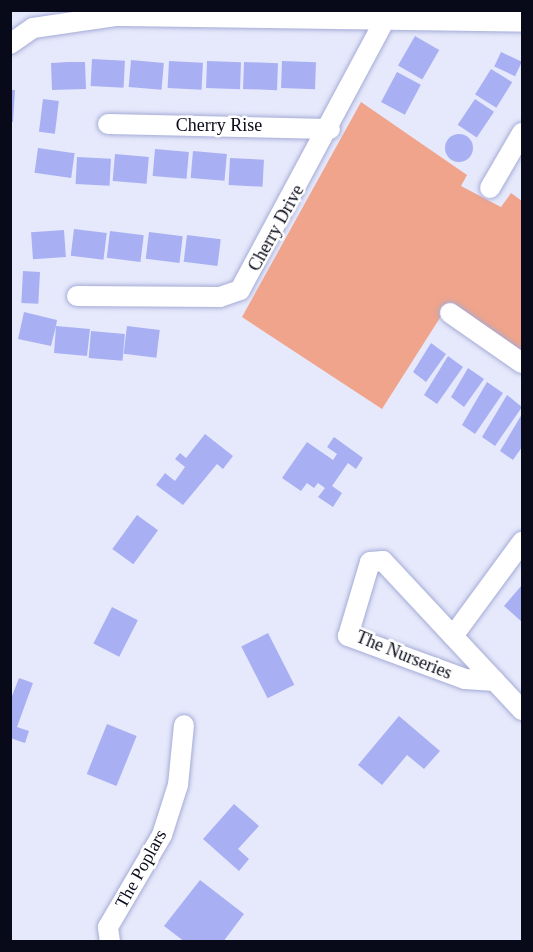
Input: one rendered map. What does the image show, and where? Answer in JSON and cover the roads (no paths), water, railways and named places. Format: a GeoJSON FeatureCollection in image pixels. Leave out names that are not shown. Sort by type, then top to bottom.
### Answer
{"type":"FeatureCollection","features":[{"type":"Feature","properties":{"kind":"street"},"geometry":{"type":"LineString","coordinates":[[10,44],[33,28],[115,13],[290,14],[386,18],[491,15],[522,22]]}},
{"type":"Feature","properties":{"kind":"street","name":"Cherry Drive"},"geometry":{"type":"LineString","coordinates":[[77,296],[220,297],[240,290],[330,129],[386,18]]}},
{"type":"Feature","properties":{"kind":"street","name":"Cherry Rise"},"geometry":{"type":"LineString","coordinates":[[108,124],[330,129]]}},
{"type":"Feature","properties":{"kind":"street"},"geometry":{"type":"LineString","coordinates":[[490,188],[522,133]]}},
{"type":"Feature","properties":{"kind":"street"},"geometry":{"type":"LineString","coordinates":[[450,313],[522,363]]}},
{"type":"Feature","properties":{"kind":"street"},"geometry":{"type":"LineString","coordinates":[[453,636],[522,542]]}},
{"type":"Feature","properties":{"kind":"street","name":"The Nurseries"},"geometry":{"type":"LineString","coordinates":[[495,681],[465,680],[348,636],[370,562],[383,561],[495,681],[522,710]]}},
{"type":"Feature","properties":{"kind":"street","name":"The Poplars"},"geometry":{"type":"LineString","coordinates":[[110,942],[108,927],[162,835],[178,785],[184,725]]}}]}
